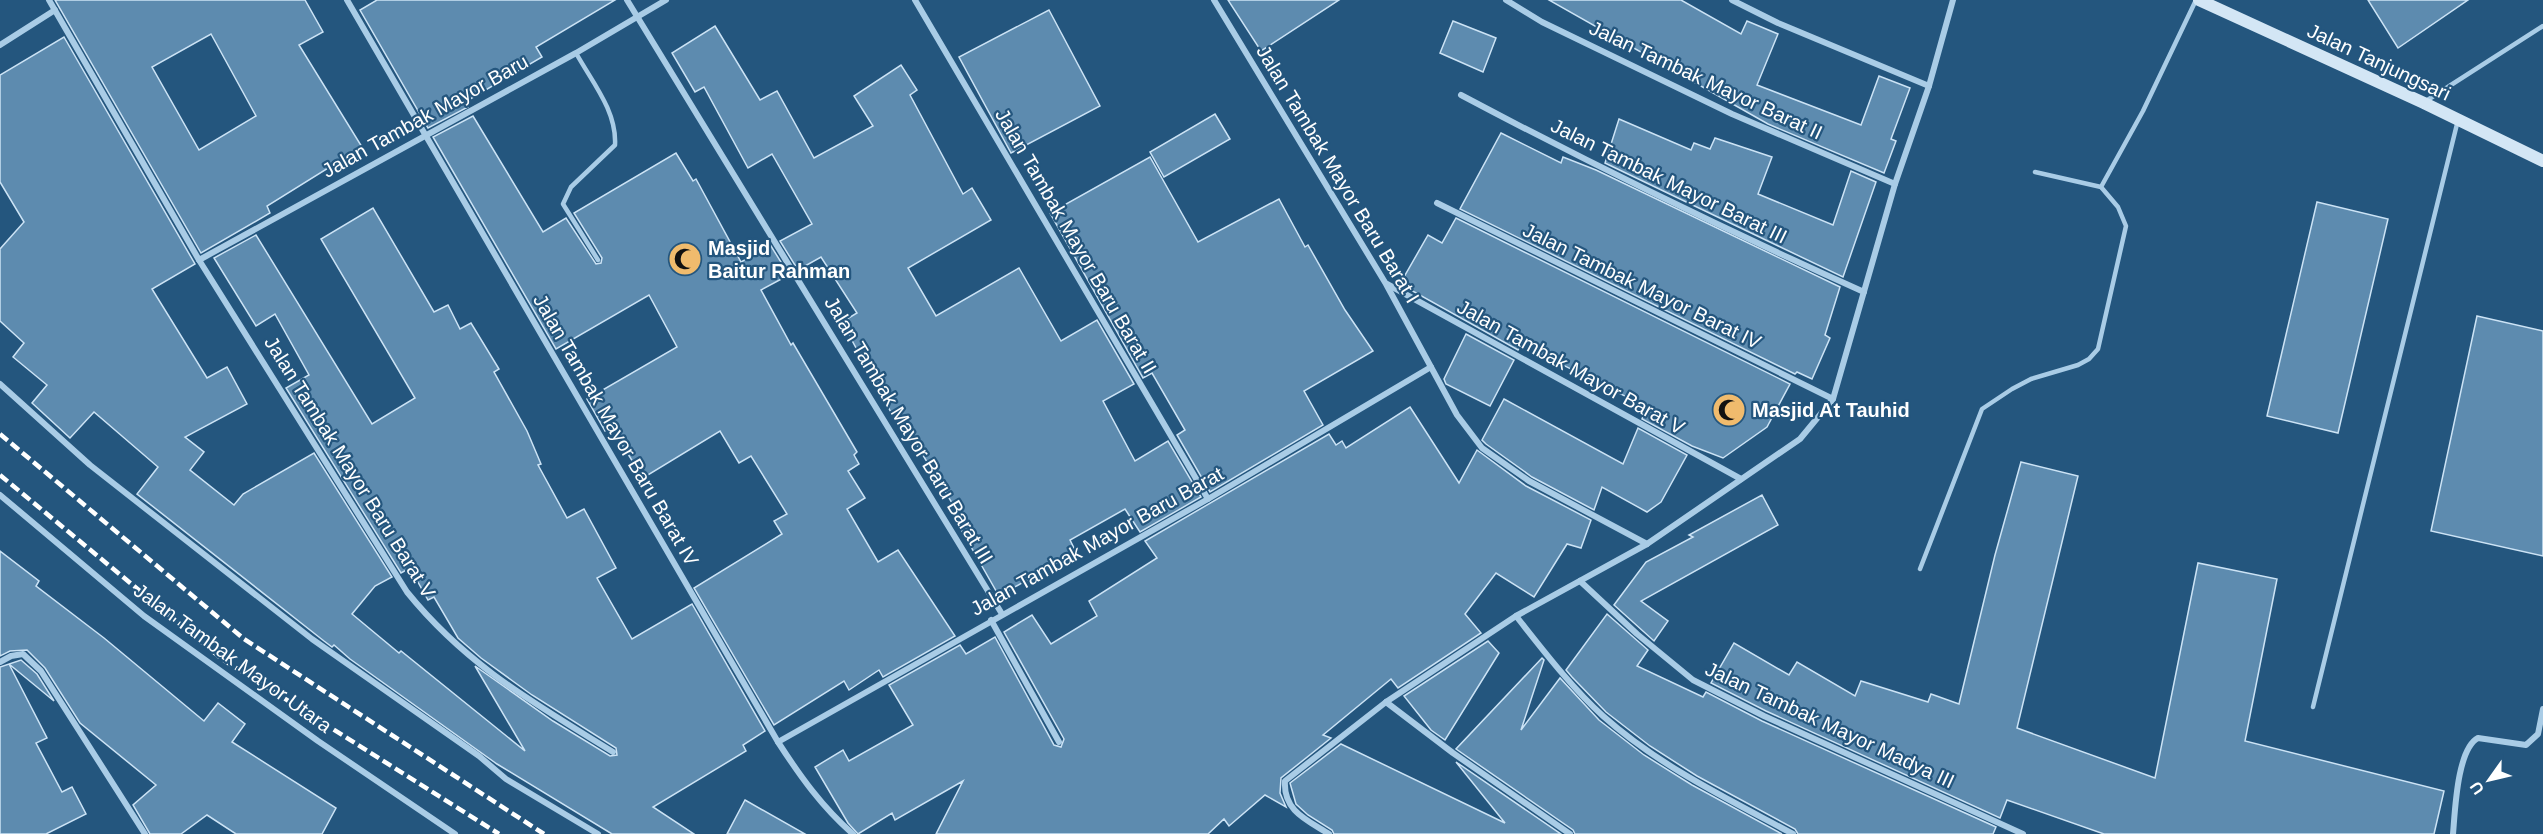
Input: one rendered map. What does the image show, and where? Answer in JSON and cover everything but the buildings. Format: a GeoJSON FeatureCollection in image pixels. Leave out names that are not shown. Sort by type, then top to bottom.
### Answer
{"type":"FeatureCollection","features":[{"type":"Feature","properties":{"kind":"main road","name":"Jalan Tanjungsari"},"geometry":{"type":"LineString","coordinates":[[2197,0],[2424,103],[2543,161]]}},
{"type":"Feature","properties":{"kind":"street","name":"Jalan Tambak Mayor Baru Barat V"},"geometry":{"type":"LineString","coordinates":[[49,0],[199,260],[407,592],[432,623],[454,645],[507,687],[613,752]]}},
{"type":"Feature","properties":{"kind":"street","name":"Jalan Tambak Mayor Baru Barat IV"},"geometry":{"type":"LineString","coordinates":[[347,0],[778,742],[829,814],[853,834]]}},
{"type":"Feature","properties":{"kind":"street","name":"Jalan Tambak Mayor Baru Barat III"},"geometry":{"type":"LineString","coordinates":[[627,0],[1002,614]]}},
{"type":"Feature","properties":{"kind":"street","name":"Jalan Tambak Mayor Baru"},"geometry":{"type":"LineString","coordinates":[[199,260],[576,53],[666,0]]}},
{"type":"Feature","properties":{"kind":"street","name":"Jalan Tambak Mayor Baru Barat II"},"geometry":{"type":"LineString","coordinates":[[915,0],[1208,499]]}},
{"type":"Feature","properties":{"kind":"street","name":"Jalan Tambak Mayor Baru Barat I"},"geometry":{"type":"LineString","coordinates":[[1214,0],[1386,284],[1457,415],[1482,448],[1529,480],[1647,544]]}},
{"type":"Feature","properties":{"kind":"street","name":"Jalan Tambak Mayor Barat II"},"geometry":{"type":"LineString","coordinates":[[1506,0],[1542,22],[1732,114],[1895,184]]}},
{"type":"Feature","properties":{"kind":"street"},"geometry":{"type":"LineString","coordinates":[[1732,0],[1778,23],[1929,86]]}},
{"type":"Feature","properties":{"kind":"street"},"geometry":{"type":"LineString","coordinates":[[1329,834],[1293,812],[1284,794],[1285,781],[1386,702],[1516,616],[1647,544],[1800,439],[1833,399],[1895,184],[1929,86],[1953,0]]}},
{"type":"Feature","properties":{"kind":"street"},"geometry":{"type":"LineString","coordinates":[[0,45],[55,10]]}},
{"type":"Feature","properties":{"kind":"street","name":"Jalan Tambak Mayor Barat III"},"geometry":{"type":"LineString","coordinates":[[1461,95],[1557,146],[1745,238],[1864,292]]}},
{"type":"Feature","properties":{"kind":"street","name":"Jalan Tambak Mayor Barat IV"},"geometry":{"type":"LineString","coordinates":[[1437,203],[1833,399]]}},
{"type":"Feature","properties":{"kind":"street","name":"Jalan Tambak Mayor Barat V"},"geometry":{"type":"LineString","coordinates":[[1386,284],[1741,479]]}},
{"type":"Feature","properties":{"kind":"street","name":"Jalan Tambak Mayor Baru Barat"},"geometry":{"type":"LineString","coordinates":[[778,742],[1208,499],[1431,367]]}},
{"type":"Feature","properties":{"kind":"street"},"geometry":{"type":"LineString","coordinates":[[0,384],[90,465],[312,639],[479,756],[506,779],[598,834]]}},
{"type":"Feature","properties":{"kind":"street","name":"Jalan Tambak Mayor Utara"},"geometry":{"type":"LineString","coordinates":[[0,495],[144,616],[318,741],[455,834]]}},
{"type":"Feature","properties":{"kind":"street","name":"Jalan Tambak Mayor Madya III"},"geometry":{"type":"LineString","coordinates":[[1580,581],[1637,634],[1693,680],[1764,716],[2023,834]]}},
{"type":"Feature","properties":{"kind":"street"},"geometry":{"type":"LineString","coordinates":[[1516,616],[1557,667],[1603,716],[1659,759],[1793,834]]}},
{"type":"Feature","properties":{"kind":"street"},"geometry":{"type":"LineString","coordinates":[[991,620],[1059,742]]}},
{"type":"Feature","properties":{"kind":"street"},"geometry":{"type":"LineString","coordinates":[[0,662],[11,656],[23,654],[41,671],[145,834]]}},
{"type":"Feature","properties":{"kind":"street"},"geometry":{"type":"LineString","coordinates":[[1386,702],[1453,753],[1570,834]]}},
{"type":"Feature","properties":{"kind":"street"},"geometry":{"type":"LineString","coordinates":[[2453,834],[2464,757],[2470,743],[2478,738],[2526,745],[2538,734],[2543,709]]}},
{"type":"Feature","properties":{"kind":"lane"},"geometry":{"type":"LineString","coordinates":[[2102,188],[2144,111],[2197,0]]}},
{"type":"Feature","properties":{"kind":"lane"},"geometry":{"type":"LineString","coordinates":[[2424,103],[2543,26]]}},
{"type":"Feature","properties":{"kind":"lane"},"geometry":{"type":"LineString","coordinates":[[576,53],[612,117],[616,130],[615,145],[571,187],[563,204],[598,260]]}},
{"type":"Feature","properties":{"kind":"lane"},"geometry":{"type":"LineString","coordinates":[[2313,707],[2458,120]]}},
{"type":"Feature","properties":{"kind":"lane"},"geometry":{"type":"LineString","coordinates":[[1920,569],[1982,409],[2012,388],[2031,379],[2078,365],[2089,359],[2098,349],[2126,226],[2118,207],[2102,188],[2035,172]]}},
{"type":"Feature","properties":{"kind":"railway"},"geometry":{"type":"LineString","coordinates":[[0,434],[244,639],[544,834]]}},
{"type":"Feature","properties":{"kind":"railway"},"geometry":{"type":"LineString","coordinates":[[0,475],[222,659],[499,834]]}},
{"type":"Feature","properties":{"kind":"place","name":"Masjid Baitur Rahman"},"geometry":{"type":"Point","coordinates":[685,259]}},
{"type":"Feature","properties":{"kind":"place","name":"Masjid At Tauhid"},"geometry":{"type":"Point","coordinates":[1729,410]}}]}
